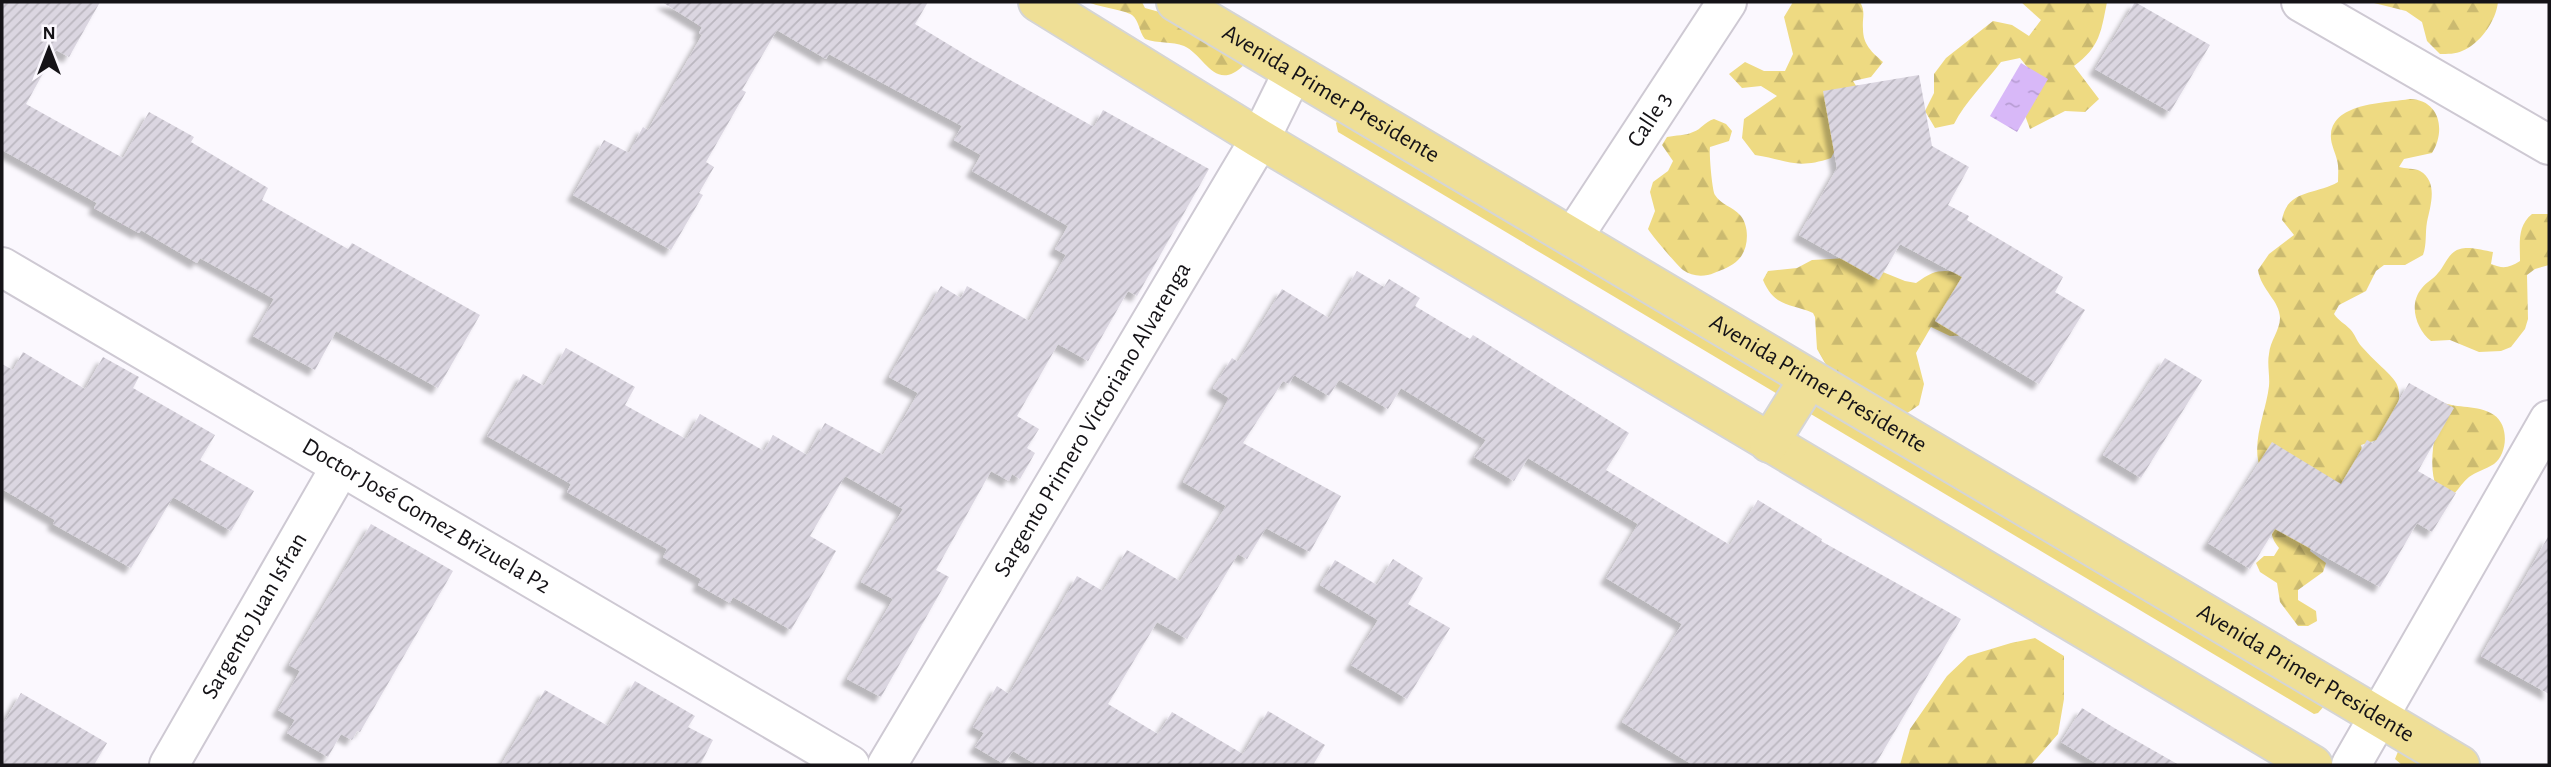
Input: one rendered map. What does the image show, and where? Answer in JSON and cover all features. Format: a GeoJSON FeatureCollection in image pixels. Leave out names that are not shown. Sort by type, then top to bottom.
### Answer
{"type":"FeatureCollection","features":[{"type":"Feature","properties":{"kind":"main road"},"geometry":{"type":"LineString","coordinates":[[1038,2],[1260,139],[2313,765]]}},
{"type":"Feature","properties":{"kind":"main road","name":"Avenida Primer Presidente"},"geometry":{"type":"LineString","coordinates":[[1176,2],[2460,765]]}},
{"type":"Feature","properties":{"kind":"main road"},"geometry":{"type":"LineString","coordinates":[[1769,443],[1809,379]]}},
{"type":"Feature","properties":{"kind":"street","name":"Calle 3"},"geometry":{"type":"LineString","coordinates":[[1573,237],[1727,2]]}},
{"type":"Feature","properties":{"kind":"street"},"geometry":{"type":"LineString","coordinates":[[2301,2],[2549,145]]}},
{"type":"Feature","properties":{"kind":"street","name":"Sargento Primero Victoriano Alvarenga"},"geometry":{"type":"LineString","coordinates":[[887,765],[1260,139],[1293,72]]}},
{"type":"Feature","properties":{"kind":"street","name":"Doctor José Gomez Brizuela P2"},"geometry":{"type":"LineString","coordinates":[[2,267],[850,765]]}},
{"type":"Feature","properties":{"kind":"street"},"geometry":{"type":"LineString","coordinates":[[2351,765],[2549,420]]}},
{"type":"Feature","properties":{"kind":"street","name":"Sargento Juan Isfran"},"geometry":{"type":"LineString","coordinates":[[169,765],[341,466]]}},
{"type":"Feature","properties":{"kind":"green space"},"geometry":{"type":"Polygon","coordinates":[[[1088,2],[1142,2],[1145,8],[1163,13],[1245,64],[1235,72],[1218,74],[1184,46],[1145,39],[1132,15],[1088,2]]]}},
{"type":"Feature","properties":{"kind":"green space"},"geometry":{"type":"Polygon","coordinates":[[[1793,2],[1860,2],[1866,44],[1883,62],[1871,77],[1853,81],[1863,97],[1831,158],[1800,164],[1755,155],[1742,138],[1744,119],[1777,96],[1761,86],[1742,88],[1729,74],[1745,62],[1764,71],[1785,71],[1793,54],[1784,17],[1793,2]]]}},
{"type":"Feature","properties":{"kind":"green space"},"geometry":{"type":"Polygon","coordinates":[[[2021,2],[2107,2],[2098,38],[2083,59],[2074,66],[2099,99],[2085,112],[2065,111],[2030,129],[2023,110],[2032,73],[2020,58],[2001,62],[1954,124],[1935,128],[1925,111],[1934,93],[1934,74],[1946,58],[1993,21],[2012,25],[2029,36],[2041,20],[2021,2]]]}},
{"type":"Feature","properties":{"kind":"green space"},"geometry":{"type":"Polygon","coordinates":[[[2370,2],[2498,2],[2490,24],[2475,43],[2460,52],[2440,54],[2427,41],[2422,22],[2406,11],[2370,2]]]}},
{"type":"Feature","properties":{"kind":"green space"},"geometry":{"type":"Polygon","coordinates":[[[2410,99],[2428,105],[2438,118],[2439,127],[2432,153],[2404,159],[2399,167],[2420,171],[2430,182],[2431,202],[2423,255],[2405,265],[2384,265],[2376,271],[2366,291],[2339,305],[2334,314],[2397,384],[2398,403],[2389,436],[2361,445],[2363,456],[2339,488],[2262,472],[2258,462],[2258,440],[2269,386],[2270,349],[2280,318],[2277,306],[2263,284],[2258,270],[2269,254],[2294,235],[2282,220],[2290,203],[2304,194],[2338,182],[2338,163],[2331,137],[2334,123],[2351,110],[2363,106],[2410,99]]]}},
{"type":"Feature","properties":{"kind":"green space"},"geometry":{"type":"Polygon","coordinates":[[[1339,119],[2325,705],[2314,714],[1338,132],[1336,123],[1339,119]]]}},
{"type":"Feature","properties":{"kind":"green space"},"geometry":{"type":"Polygon","coordinates":[[[1714,119],[1726,124],[1732,131],[1729,141],[1710,147],[1714,192],[1720,201],[1740,215],[1747,238],[1742,256],[1736,262],[1727,268],[1698,276],[1683,270],[1648,229],[1655,211],[1650,192],[1653,182],[1668,171],[1673,161],[1662,145],[1667,137],[1696,131],[1714,119]]]}},
{"type":"Feature","properties":{"kind":"green space"},"geometry":{"type":"Polygon","coordinates":[[[2532,214],[2549,214],[2549,265],[2535,269],[2527,275],[2528,319],[2525,329],[2511,347],[2501,351],[2479,352],[2450,340],[2431,341],[2421,330],[2415,309],[2415,301],[2424,286],[2452,253],[2460,249],[2493,252],[2491,264],[2499,267],[2520,261],[2522,229],[2532,214]]]}},
{"type":"Feature","properties":{"kind":"green space"},"geometry":{"type":"Polygon","coordinates":[[[1848,258],[1916,283],[1940,271],[1966,273],[1969,335],[1950,336],[1931,327],[1916,353],[1924,384],[1919,405],[1903,416],[1829,370],[1817,349],[1813,313],[1778,300],[1763,280],[1768,271],[1797,268],[1812,260],[1848,258]]]}},
{"type":"Feature","properties":{"kind":"green space"},"geometry":{"type":"Polygon","coordinates":[[[2441,402],[2494,415],[2502,425],[2505,439],[2499,459],[2469,477],[2454,494],[2437,489],[2432,468],[2441,402]]]}},
{"type":"Feature","properties":{"kind":"green space"},"geometry":{"type":"Polygon","coordinates":[[[2277,511],[2312,541],[2310,551],[2326,563],[2323,572],[2298,590],[2298,600],[2316,611],[2317,621],[2308,626],[2298,626],[2280,602],[2277,583],[2260,572],[2256,563],[2264,556],[2274,556],[2279,548],[2273,539],[2272,531],[2277,511]]]}},
{"type":"Feature","properties":{"kind":"green space"},"geometry":{"type":"Polygon","coordinates":[[[2035,638],[2064,656],[2064,699],[2058,734],[2031,765],[1900,765],[1910,729],[1947,676],[1968,656],[2035,638]]]}},
{"type":"Feature","properties":{"kind":"green space"},"geometry":{"type":"Polygon","coordinates":[[[2399,749],[2438,765],[2402,765],[2395,759],[2399,749]]]}},
{"type":"Feature","properties":{"kind":"water"},"geometry":{"type":"Polygon","coordinates":[[[2021,63],[2048,79],[2017,132],[1990,116],[2021,63]]]}},
{"type":"Feature","properties":{"kind":"building"},"geometry":{"type":"Polygon","coordinates":[[[2,2],[100,2],[69,57],[56,50],[26,104],[123,158],[149,112],[194,137],[191,142],[268,188],[262,200],[348,249],[352,243],[480,315],[438,388],[336,331],[315,370],[253,336],[274,299],[200,258],[197,263],[141,230],[139,233],[94,208],[97,203],[2,150],[2,2]]]}},
{"type":"Feature","properties":{"kind":"building"},"geometry":{"type":"Polygon","coordinates":[[[662,2],[928,2],[915,24],[971,58],[1094,127],[1103,110],[1209,169],[1137,296],[1128,291],[1088,361],[1058,344],[1017,416],[1039,429],[1027,448],[1035,453],[1020,479],[1012,474],[1009,481],[991,471],[936,570],[949,577],[881,697],[847,679],[893,599],[861,582],[903,509],[845,476],[810,536],[836,551],[791,630],[733,597],[730,603],[698,585],[701,579],[663,557],[667,549],[567,492],[571,484],[487,436],[523,374],[544,386],[566,348],[635,387],[625,405],[686,439],[700,414],[764,451],[773,435],[807,455],[825,423],[883,455],[918,393],[889,377],[941,286],[961,298],[967,286],[1029,321],[1066,255],[1055,249],[1068,226],[972,171],[981,155],[954,140],[962,126],[829,54],[826,59],[777,30],[742,90],[746,92],[706,162],[714,167],[699,193],[703,195],[671,250],[573,195],[604,140],[629,153],[643,127],[648,130],[702,35],[699,33],[702,27],[662,2]]]}},
{"type":"Feature","properties":{"kind":"building"},"geometry":{"type":"Polygon","coordinates":[[[2135,2],[2210,45],[2170,112],[2095,69],[2135,2]]]}},
{"type":"Feature","properties":{"kind":"building"},"geometry":{"type":"Polygon","coordinates":[[[1919,75],[1932,146],[1969,167],[1948,205],[1969,216],[1967,220],[2063,277],[2055,292],[2085,310],[2039,384],[1935,321],[1962,277],[1900,244],[1879,280],[1799,235],[1837,168],[1823,91],[1919,75]]]}},
{"type":"Feature","properties":{"kind":"building"},"geometry":{"type":"Polygon","coordinates":[[[1357,271],[1384,287],[1389,279],[1420,298],[1415,306],[1470,339],[1473,335],[1629,433],[1606,470],[1730,545],[1758,500],[1822,539],[1821,541],[1961,619],[1875,765],[1693,765],[1622,722],[1682,624],[1606,578],[1638,524],[1528,458],[1514,481],[1474,457],[1486,440],[1401,388],[1388,409],[1339,380],[1329,396],[1294,375],[1289,384],[1283,381],[1243,443],[1341,496],[1310,552],[1266,528],[1247,559],[1238,554],[1187,639],[1157,622],[1108,704],[1158,734],[1172,712],[1243,754],[1268,711],[1325,745],[1313,765],[1037,765],[1013,751],[1004,764],[975,747],[984,733],[973,727],[997,686],[1009,694],[1077,576],[1103,591],[1127,550],[1180,581],[1226,506],[1183,482],[1229,398],[1213,388],[1232,358],[1238,362],[1282,289],[1329,318],[1357,271]]]}},
{"type":"Feature","properties":{"kind":"building"},"geometry":{"type":"Polygon","coordinates":[[[23,352],[85,389],[103,357],[139,377],[133,388],[215,435],[200,460],[254,491],[231,531],[173,497],[131,568],[53,524],[55,520],[2,489],[2,364],[13,370],[23,352]]]}},
{"type":"Feature","properties":{"kind":"building"},"geometry":{"type":"Polygon","coordinates":[[[2165,358],[2202,380],[2141,478],[2103,455],[2165,358]]]}},
{"type":"Feature","properties":{"kind":"building"},"geometry":{"type":"Polygon","coordinates":[[[2409,383],[2454,408],[2418,471],[2456,493],[2432,532],[2417,523],[2380,587],[2275,529],[2250,569],[2208,543],[2272,442],[2341,484],[2367,440],[2374,444],[2409,383]]]}},
{"type":"Feature","properties":{"kind":"building"},"geometry":{"type":"Polygon","coordinates":[[[371,524],[453,571],[360,732],[357,731],[352,740],[341,734],[328,757],[287,733],[295,720],[278,710],[300,671],[289,665],[371,524]]]}},
{"type":"Feature","properties":{"kind":"building"},"geometry":{"type":"Polygon","coordinates":[[[2549,535],[2549,694],[2481,656],[2549,535]]]}},
{"type":"Feature","properties":{"kind":"building"},"geometry":{"type":"Polygon","coordinates":[[[1393,559],[1423,578],[1408,604],[1450,628],[1407,699],[1351,665],[1378,620],[1320,585],[1335,560],[1377,585],[1393,559]]]}},
{"type":"Feature","properties":{"kind":"building"},"geometry":{"type":"Polygon","coordinates":[[[635,681],[695,716],[688,727],[713,740],[700,765],[501,765],[545,690],[608,726],[635,681]]]}},
{"type":"Feature","properties":{"kind":"building"},"geometry":{"type":"Polygon","coordinates":[[[21,693],[107,743],[94,765],[2,765],[2,726],[21,693]]]}},
{"type":"Feature","properties":{"kind":"building"},"geometry":{"type":"Polygon","coordinates":[[[2082,708],[2179,765],[2099,765],[2061,742],[2082,708]]]}}]}
